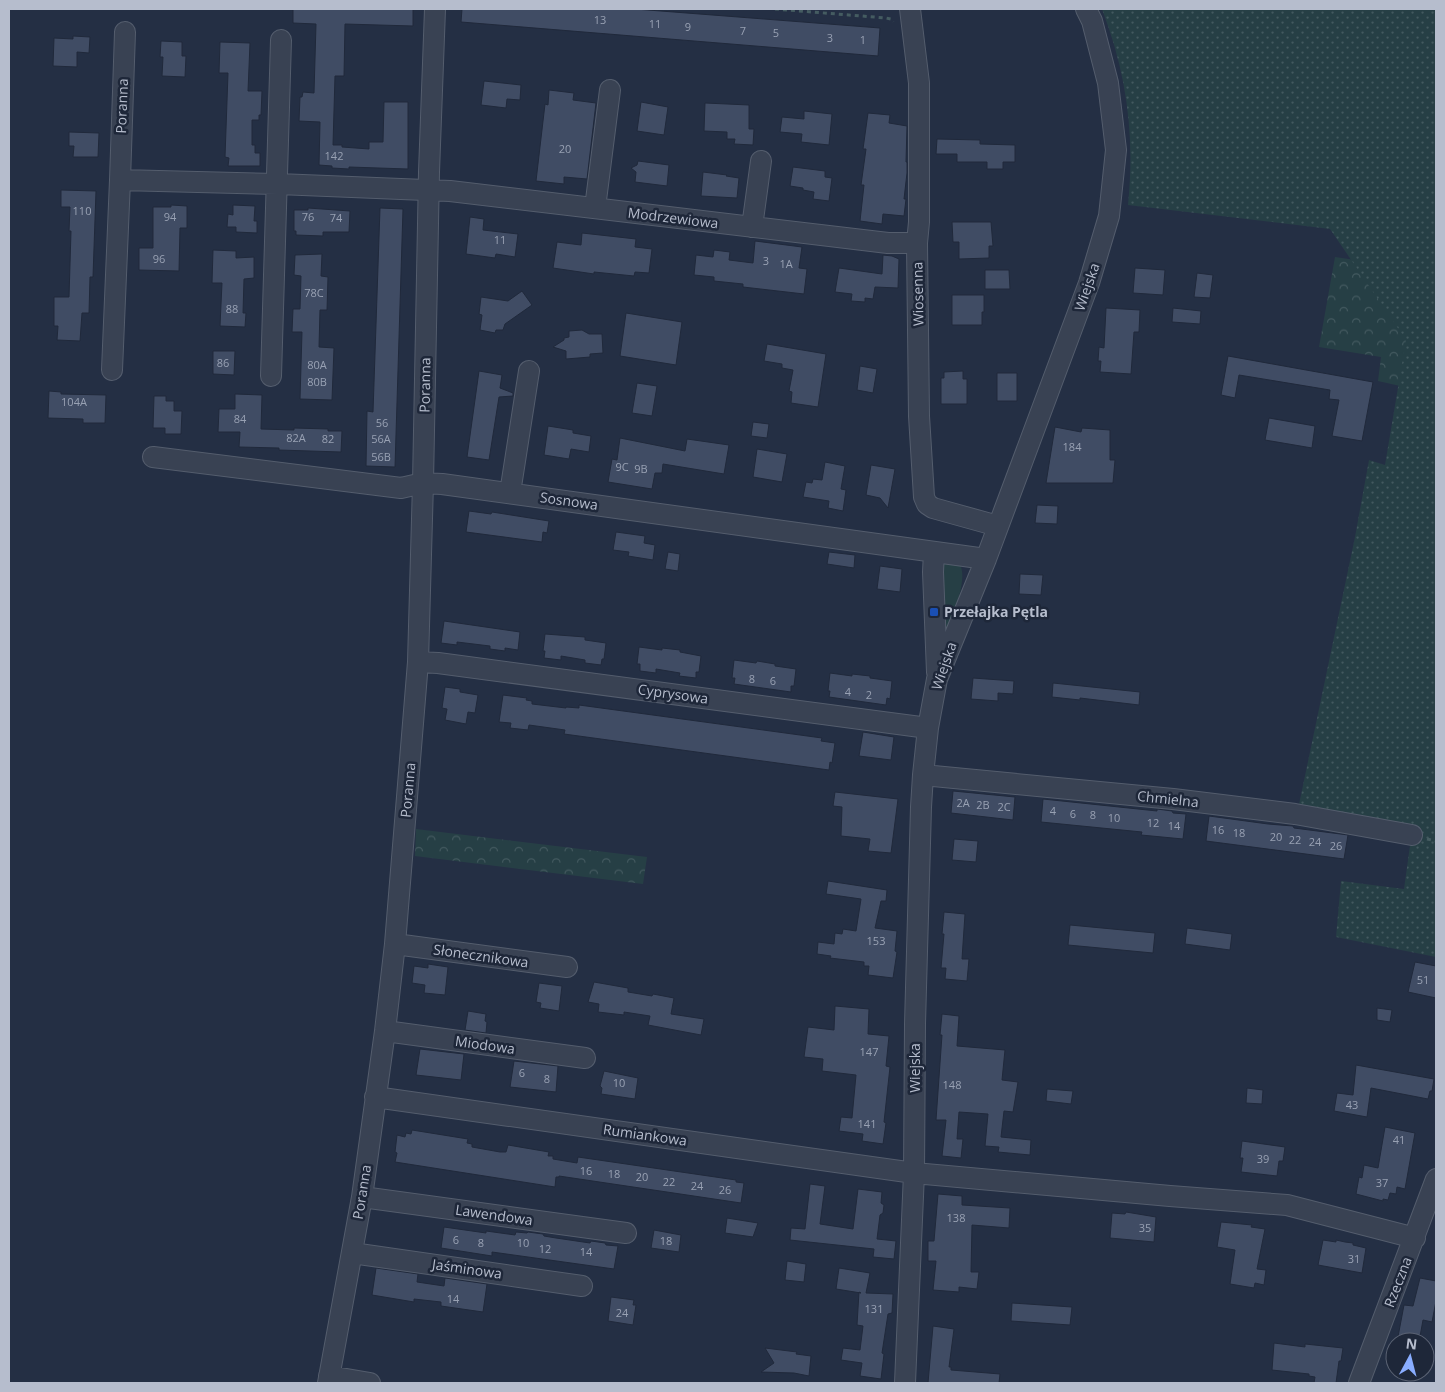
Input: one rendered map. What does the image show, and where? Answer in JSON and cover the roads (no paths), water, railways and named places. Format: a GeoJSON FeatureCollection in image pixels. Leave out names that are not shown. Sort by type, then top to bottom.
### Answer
{"type":"FeatureCollection","features":[{"type":"Feature","properties":{"kind":"street","name":"Poranna"},"geometry":{"type":"LineString","coordinates":[[329,1380],[362,1198],[385,1031],[395,944],[418,662],[435,9]]}},
{"type":"Feature","properties":{"kind":"street","name":"Wiosenna"},"geometry":{"type":"LineString","coordinates":[[910,9],[919,83],[919,222],[917,243],[919,416],[924,497],[927,504],[933,508],[998,526]]}},
{"type":"Feature","properties":{"kind":"street","name":"Wiejska"},"geometry":{"type":"LineString","coordinates":[[905,1383],[914,1173],[915,1024],[923,775],[928,728],[937,679],[986,559],[1089,283],[1109,216],[1116,150],[1108,83],[1092,22],[1086,9]]}},
{"type":"Feature","properties":{"kind":"street","name":"Poranna"},"geometry":{"type":"LineString","coordinates":[[112,370],[125,32]]}},
{"type":"Feature","properties":{"kind":"street"},"geometry":{"type":"LineString","coordinates":[[272,376],[281,40]]}},
{"type":"Feature","properties":{"kind":"street"},"geometry":{"type":"LineString","coordinates":[[595,208],[610,90]]}},
{"type":"Feature","properties":{"kind":"street"},"geometry":{"type":"LineString","coordinates":[[752,227],[761,161]]}},
{"type":"Feature","properties":{"kind":"street"},"geometry":{"type":"LineString","coordinates":[[120,180],[278,184],[429,191]]}},
{"type":"Feature","properties":{"kind":"street","name":"Modrzewiowa"},"geometry":{"type":"LineString","coordinates":[[429,191],[450,191],[888,243],[917,243]]}},
{"type":"Feature","properties":{"kind":"street"},"geometry":{"type":"LineString","coordinates":[[510,493],[529,371]]}},
{"type":"Feature","properties":{"kind":"street","name":"Sosnowa"},"geometry":{"type":"LineString","coordinates":[[153,456],[401,488],[423,483],[442,484],[986,559]]}},
{"type":"Feature","properties":{"kind":"street"},"geometry":{"type":"LineString","coordinates":[[934,552],[937,679]]}},
{"type":"Feature","properties":{"kind":"street","name":"Cyprysowa"},"geometry":{"type":"LineString","coordinates":[[418,662],[448,664],[928,728]]}},
{"type":"Feature","properties":{"kind":"street","name":"Chmielna"},"geometry":{"type":"LineString","coordinates":[[923,775],[1276,811],[1412,836]]}},
{"type":"Feature","properties":{"kind":"street","name":"Słonecznikowa"},"geometry":{"type":"LineString","coordinates":[[395,944],[567,967]]}},
{"type":"Feature","properties":{"kind":"street","name":"Miodowa"},"geometry":{"type":"LineString","coordinates":[[385,1031],[585,1058]]}},
{"type":"Feature","properties":{"kind":"street","name":"Rumiankowa"},"geometry":{"type":"LineString","coordinates":[[376,1097],[914,1173],[1287,1205],[1415,1238]]}},
{"type":"Feature","properties":{"kind":"street","name":"Rzeczna"},"geometry":{"type":"LineString","coordinates":[[1359,1383],[1436,1180]]}},
{"type":"Feature","properties":{"kind":"street","name":"Lawendowa"},"geometry":{"type":"LineString","coordinates":[[362,1198],[626,1233]]}},
{"type":"Feature","properties":{"kind":"street","name":"Jaśminowa"},"geometry":{"type":"LineString","coordinates":[[352,1253],[582,1286]]}},
{"type":"Feature","properties":{"kind":"street"},"geometry":{"type":"LineString","coordinates":[[329,1380],[370,1383]]}},
{"type":"Feature","properties":{"kind":"place","name":"Przełajka Pętla"},"geometry":{"type":"Point","coordinates":[934,612]}}]}
